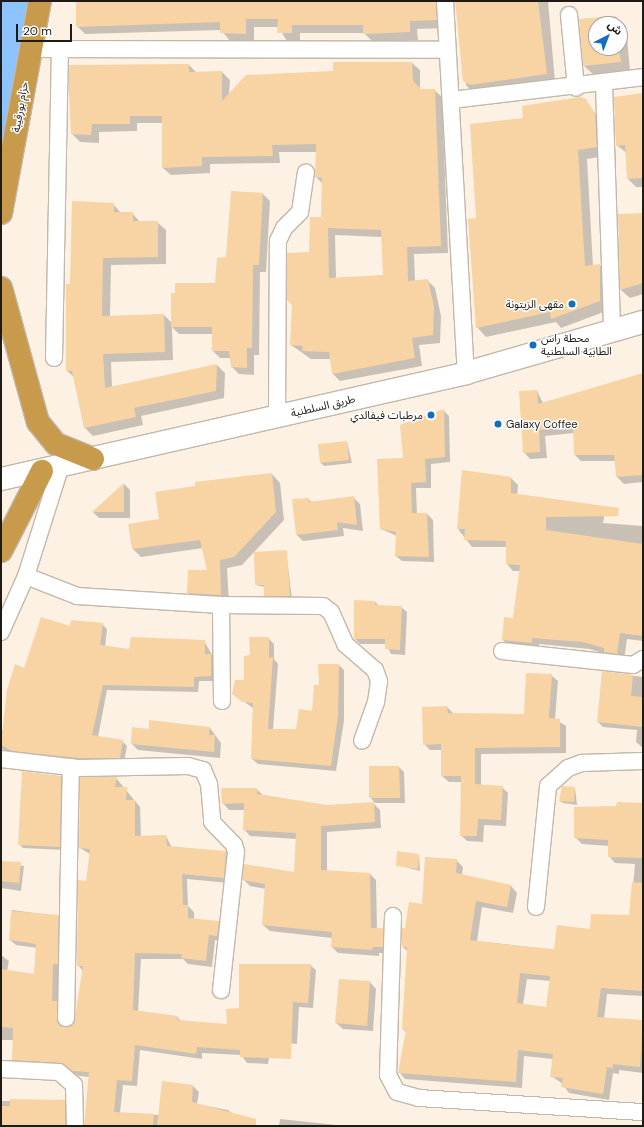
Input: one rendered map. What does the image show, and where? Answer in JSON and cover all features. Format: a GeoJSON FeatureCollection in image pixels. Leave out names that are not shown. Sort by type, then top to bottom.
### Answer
{"type":"FeatureCollection","features":[{"type":"Feature","properties":{"kind":"highway","name":"حزام بورقيبة"},"geometry":{"type":"LineString","coordinates":[[1,213],[40,1]]}},
{"type":"Feature","properties":{"kind":"highway"},"geometry":{"type":"LineString","coordinates":[[1,288],[38,422],[56,444],[93,459]]}},
{"type":"Feature","properties":{"kind":"highway"},"geometry":{"type":"LineString","coordinates":[[1,551],[51,468]]}},
{"type":"Feature","properties":{"kind":"main road","name":"طريق السلطنية"},"geometry":{"type":"LineString","coordinates":[[1,479],[277,418],[466,373],[643,322]]}},
{"type":"Feature","properties":{"kind":"street"},"geometry":{"type":"LineString","coordinates":[[445,1],[445,50],[451,100],[466,373]]}},
{"type":"Feature","properties":{"kind":"street"},"geometry":{"type":"LineString","coordinates":[[569,15],[576,88]]}},
{"type":"Feature","properties":{"kind":"street"},"geometry":{"type":"LineString","coordinates":[[30,49],[445,50]]}},
{"type":"Feature","properties":{"kind":"street"},"geometry":{"type":"LineString","coordinates":[[54,358],[60,49]]}},
{"type":"Feature","properties":{"kind":"street"},"geometry":{"type":"LineString","coordinates":[[451,100],[576,88],[643,77]]}},
{"type":"Feature","properties":{"kind":"street"},"geometry":{"type":"LineString","coordinates":[[604,84],[612,331]]}},
{"type":"Feature","properties":{"kind":"street"},"geometry":{"type":"LineString","coordinates":[[277,418],[278,241],[284,228],[300,212],[306,172]]}},
{"type":"Feature","properties":{"kind":"street"},"geometry":{"type":"LineString","coordinates":[[1,632],[26,576],[51,468]]}},
{"type":"Feature","properties":{"kind":"street"},"geometry":{"type":"LineString","coordinates":[[26,576],[77,596],[221,605],[323,606],[331,612],[345,644],[375,670],[378,680],[376,702],[362,741]]}},
{"type":"Feature","properties":{"kind":"street"},"geometry":{"type":"LineString","coordinates":[[221,605],[222,700]]}},
{"type":"Feature","properties":{"kind":"street"},"geometry":{"type":"LineString","coordinates":[[502,651],[633,665],[643,659]]}},
{"type":"Feature","properties":{"kind":"street"},"geometry":{"type":"LineString","coordinates":[[1,759],[72,767],[196,766],[208,776],[212,822],[234,845],[236,852],[221,990]]}},
{"type":"Feature","properties":{"kind":"street"},"geometry":{"type":"LineString","coordinates":[[536,907],[548,786],[555,776],[582,763],[643,761]]}},
{"type":"Feature","properties":{"kind":"street"},"geometry":{"type":"LineString","coordinates":[[66,1018],[72,767]]}},
{"type":"Feature","properties":{"kind":"street"},"geometry":{"type":"LineString","coordinates":[[393,916],[388,1074],[397,1092],[419,1098],[643,1112]]}},
{"type":"Feature","properties":{"kind":"street"},"geometry":{"type":"LineString","coordinates":[[1,1069],[59,1072],[74,1085],[75,1126]]}},
{"type":"Feature","properties":{"kind":"water"},"geometry":{"type":"Polygon","coordinates":[[[1,1],[29,1],[1,152],[1,1]]]}},
{"type":"Feature","properties":{"kind":"building"},"geometry":{"type":"Polygon","coordinates":[[[76,1],[436,1],[437,20],[410,21],[410,32],[363,34],[363,25],[292,25],[292,33],[277,33],[278,19],[246,19],[246,34],[220,33],[220,22],[76,27],[76,1]]]}},
{"type":"Feature","properties":{"kind":"building"},"geometry":{"type":"Polygon","coordinates":[[[455,1],[538,1],[547,74],[470,85],[463,81],[455,1]]]}},
{"type":"Feature","properties":{"kind":"building"},"geometry":{"type":"Polygon","coordinates":[[[588,18],[588,56],[620,56],[621,62],[583,66],[579,19],[588,18]]]}},
{"type":"Feature","properties":{"kind":"building"},"geometry":{"type":"Polygon","coordinates":[[[333,62],[412,62],[413,81],[421,89],[435,89],[441,246],[407,247],[408,281],[428,279],[434,307],[433,335],[412,338],[415,358],[332,374],[329,352],[302,351],[303,346],[290,345],[292,305],[287,300],[287,253],[309,252],[310,217],[321,217],[322,178],[315,177],[316,144],[272,145],[273,156],[202,157],[202,166],[162,168],[162,116],[130,116],[130,124],[92,124],[91,135],[71,134],[69,65],[189,64],[189,72],[222,71],[222,101],[246,75],[333,71],[333,62]],[[328,228],[329,278],[383,275],[381,230],[328,228]]]}},
{"type":"Feature","properties":{"kind":"building"},"geometry":{"type":"Polygon","coordinates":[[[643,93],[643,178],[627,179],[625,145],[616,146],[614,97],[643,93]]]}},
{"type":"Feature","properties":{"kind":"building"},"geometry":{"type":"Polygon","coordinates":[[[580,97],[586,99],[595,114],[597,147],[578,150],[585,266],[600,264],[600,301],[551,319],[550,312],[476,328],[468,219],[476,218],[470,124],[523,118],[522,106],[580,97]]]}},
{"type":"Feature","properties":{"kind":"building"},"geometry":{"type":"Polygon","coordinates":[[[231,191],[263,193],[259,265],[253,265],[252,348],[247,348],[247,368],[231,367],[229,351],[212,351],[212,327],[171,327],[171,293],[175,293],[175,283],[215,283],[217,258],[226,257],[231,191]]]}},
{"type":"Feature","properties":{"kind":"building"},"geometry":{"type":"Polygon","coordinates":[[[72,201],[114,203],[114,212],[133,212],[133,221],[158,221],[158,257],[103,258],[102,316],[164,314],[165,352],[103,354],[105,388],[217,364],[216,391],[134,408],[136,417],[84,428],[72,371],[66,371],[66,284],[70,284],[72,201]]]}},
{"type":"Feature","properties":{"kind":"building"},"geometry":{"type":"Polygon","coordinates":[[[643,213],[643,283],[620,290],[618,214],[643,213]]]}},
{"type":"Feature","properties":{"kind":"building"},"geometry":{"type":"Polygon","coordinates":[[[643,373],[643,475],[616,477],[614,455],[574,455],[573,426],[539,430],[540,452],[523,453],[519,391],[537,390],[538,404],[643,373]]]}},
{"type":"Feature","properties":{"kind":"building"},"geometry":{"type":"Polygon","coordinates":[[[444,409],[445,457],[425,459],[426,482],[411,483],[412,513],[427,513],[429,557],[395,556],[396,532],[380,529],[377,459],[403,458],[400,425],[444,409]]]}},
{"type":"Feature","properties":{"kind":"building"},"geometry":{"type":"Polygon","coordinates":[[[347,441],[349,460],[320,463],[318,444],[347,441]]]}},
{"type":"Feature","properties":{"kind":"building"},"geometry":{"type":"Polygon","coordinates":[[[462,470],[511,477],[511,493],[619,508],[618,516],[546,517],[546,530],[643,544],[643,636],[620,633],[617,654],[604,652],[604,648],[583,642],[532,638],[532,643],[502,640],[504,617],[513,618],[520,565],[506,564],[506,541],[464,540],[465,529],[457,529],[462,470]]]}},
{"type":"Feature","properties":{"kind":"building"},"geometry":{"type":"Polygon","coordinates":[[[272,473],[276,512],[234,557],[220,560],[221,595],[187,593],[188,570],[207,570],[200,540],[132,549],[128,524],[159,519],[155,492],[195,486],[195,482],[272,473]]]}},
{"type":"Feature","properties":{"kind":"building"},"geometry":{"type":"Polygon","coordinates":[[[124,483],[124,512],[92,512],[124,483]]]}},
{"type":"Feature","properties":{"kind":"building"},"geometry":{"type":"Polygon","coordinates":[[[354,496],[357,525],[337,522],[338,530],[296,535],[292,499],[309,498],[309,502],[354,496]]]}},
{"type":"Feature","properties":{"kind":"building"},"geometry":{"type":"Polygon","coordinates":[[[287,550],[290,596],[264,596],[264,585],[255,585],[254,552],[287,550]]]}},
{"type":"Feature","properties":{"kind":"building"},"geometry":{"type":"Polygon","coordinates":[[[354,600],[375,601],[375,605],[402,606],[400,650],[385,649],[385,639],[354,639],[354,600]]]}},
{"type":"Feature","properties":{"kind":"building"},"geometry":{"type":"Polygon","coordinates":[[[41,617],[70,626],[71,620],[103,623],[100,645],[129,649],[131,637],[205,640],[205,654],[211,654],[211,676],[194,677],[194,687],[103,685],[92,735],[123,740],[120,758],[79,758],[12,751],[1,745],[7,690],[15,664],[24,668],[41,617]]]}},
{"type":"Feature","properties":{"kind":"building"},"geometry":{"type":"Polygon","coordinates":[[[249,637],[269,637],[269,658],[273,657],[268,729],[296,729],[299,709],[312,711],[314,685],[319,685],[318,664],[339,664],[338,715],[331,766],[251,759],[253,703],[242,702],[232,694],[235,680],[244,680],[244,656],[250,655],[249,637]]]}},
{"type":"Feature","properties":{"kind":"building"},"geometry":{"type":"Polygon","coordinates":[[[602,671],[633,675],[631,696],[643,697],[643,727],[597,722],[602,671]]]}},
{"type":"Feature","properties":{"kind":"building"},"geometry":{"type":"Polygon","coordinates":[[[526,673],[552,674],[549,718],[560,719],[560,747],[475,748],[475,784],[503,786],[501,820],[478,819],[477,836],[460,836],[461,776],[441,776],[441,744],[423,745],[422,707],[447,706],[448,713],[524,714],[526,673]]]}},
{"type":"Feature","properties":{"kind":"building"},"geometry":{"type":"Polygon","coordinates":[[[149,720],[210,727],[209,735],[215,735],[214,752],[131,744],[132,727],[149,729],[149,720]]]}},
{"type":"Feature","properties":{"kind":"building"},"geometry":{"type":"Polygon","coordinates":[[[369,766],[399,766],[400,798],[369,798],[369,766]]]}},
{"type":"Feature","properties":{"kind":"building"},"geometry":{"type":"Polygon","coordinates":[[[22,771],[61,776],[60,847],[18,845],[22,771]]]}},
{"type":"Feature","properties":{"kind":"building"},"geometry":{"type":"Polygon","coordinates":[[[80,777],[117,777],[115,787],[127,787],[126,800],[135,800],[135,836],[166,835],[167,846],[226,851],[224,878],[182,874],[183,905],[188,905],[188,918],[219,921],[217,936],[209,935],[206,961],[181,958],[182,954],[135,953],[133,1010],[178,1016],[177,1020],[227,1024],[226,1009],[239,1008],[239,964],[311,964],[308,1003],[293,1002],[291,1059],[240,1057],[240,1050],[197,1047],[196,1054],[135,1045],[132,1081],[117,1080],[114,1112],[154,1114],[153,1126],[84,1126],[89,1072],[72,1071],[59,1063],[12,1060],[13,1028],[1,1027],[1,969],[34,974],[36,944],[9,940],[11,911],[59,915],[58,964],[53,964],[52,1001],[57,1001],[57,1018],[61,1026],[70,1026],[74,1023],[83,966],[77,966],[78,880],[86,881],[90,849],[79,848],[80,777]]]}},
{"type":"Feature","properties":{"kind":"building"},"geometry":{"type":"Polygon","coordinates":[[[562,786],[575,787],[574,802],[559,801],[562,786]]]}},
{"type":"Feature","properties":{"kind":"building"},"geometry":{"type":"Polygon","coordinates":[[[221,788],[257,788],[257,794],[327,805],[374,802],[375,822],[321,826],[321,870],[370,873],[371,928],[383,928],[383,947],[373,947],[372,950],[331,947],[332,932],[262,925],[265,884],[242,880],[244,864],[294,872],[296,833],[243,830],[244,803],[222,804],[221,788]]]}},
{"type":"Feature","properties":{"kind":"building"},"geometry":{"type":"Polygon","coordinates":[[[617,802],[643,803],[643,858],[608,857],[608,840],[574,838],[574,807],[616,806],[617,802]]]}},
{"type":"Feature","properties":{"kind":"building"},"geometry":{"type":"Polygon","coordinates":[[[397,851],[419,854],[418,869],[396,866],[397,851]]]}},
{"type":"Feature","properties":{"kind":"building"},"geometry":{"type":"Polygon","coordinates":[[[425,857],[457,859],[456,873],[511,885],[507,907],[476,901],[470,940],[554,949],[557,925],[590,929],[591,914],[629,915],[632,882],[643,883],[643,991],[601,988],[597,1017],[643,1020],[640,1067],[613,1064],[613,1068],[607,1067],[603,1094],[561,1087],[563,1078],[550,1077],[553,1054],[518,1050],[516,1082],[398,1073],[406,1030],[402,1029],[407,947],[402,947],[402,928],[405,928],[409,902],[422,904],[425,857]],[[520,973],[517,1003],[546,1007],[550,976],[520,973]]]}},
{"type":"Feature","properties":{"kind":"building"},"geometry":{"type":"Polygon","coordinates":[[[1,861],[21,862],[19,883],[1,881],[1,861]]]}},
{"type":"Feature","properties":{"kind":"building"},"geometry":{"type":"Polygon","coordinates":[[[339,979],[370,981],[367,1026],[335,1023],[339,979]]]}},
{"type":"Feature","properties":{"kind":"building"},"geometry":{"type":"Polygon","coordinates":[[[162,1081],[193,1085],[192,1102],[256,1119],[256,1126],[157,1126],[162,1081]]]}},
{"type":"Feature","properties":{"kind":"building"},"geometry":{"type":"Polygon","coordinates":[[[10,1099],[65,1100],[65,1126],[1,1126],[1,1106],[10,1106],[10,1099]]]}},
{"type":"Feature","properties":{"kind":"place","name":"مقهى الزيتونة"},"geometry":{"type":"Point","coordinates":[572,304]}},
{"type":"Feature","properties":{"kind":"place","name":"محطة راس الطابية السلطنية"},"geometry":{"type":"Point","coordinates":[533,345]}},
{"type":"Feature","properties":{"kind":"place","name":"مرطبات فيفالدي"},"geometry":{"type":"Point","coordinates":[431,415]}},
{"type":"Feature","properties":{"kind":"place","name":"Galaxy Coffee"},"geometry":{"type":"Point","coordinates":[498,424]}}]}
